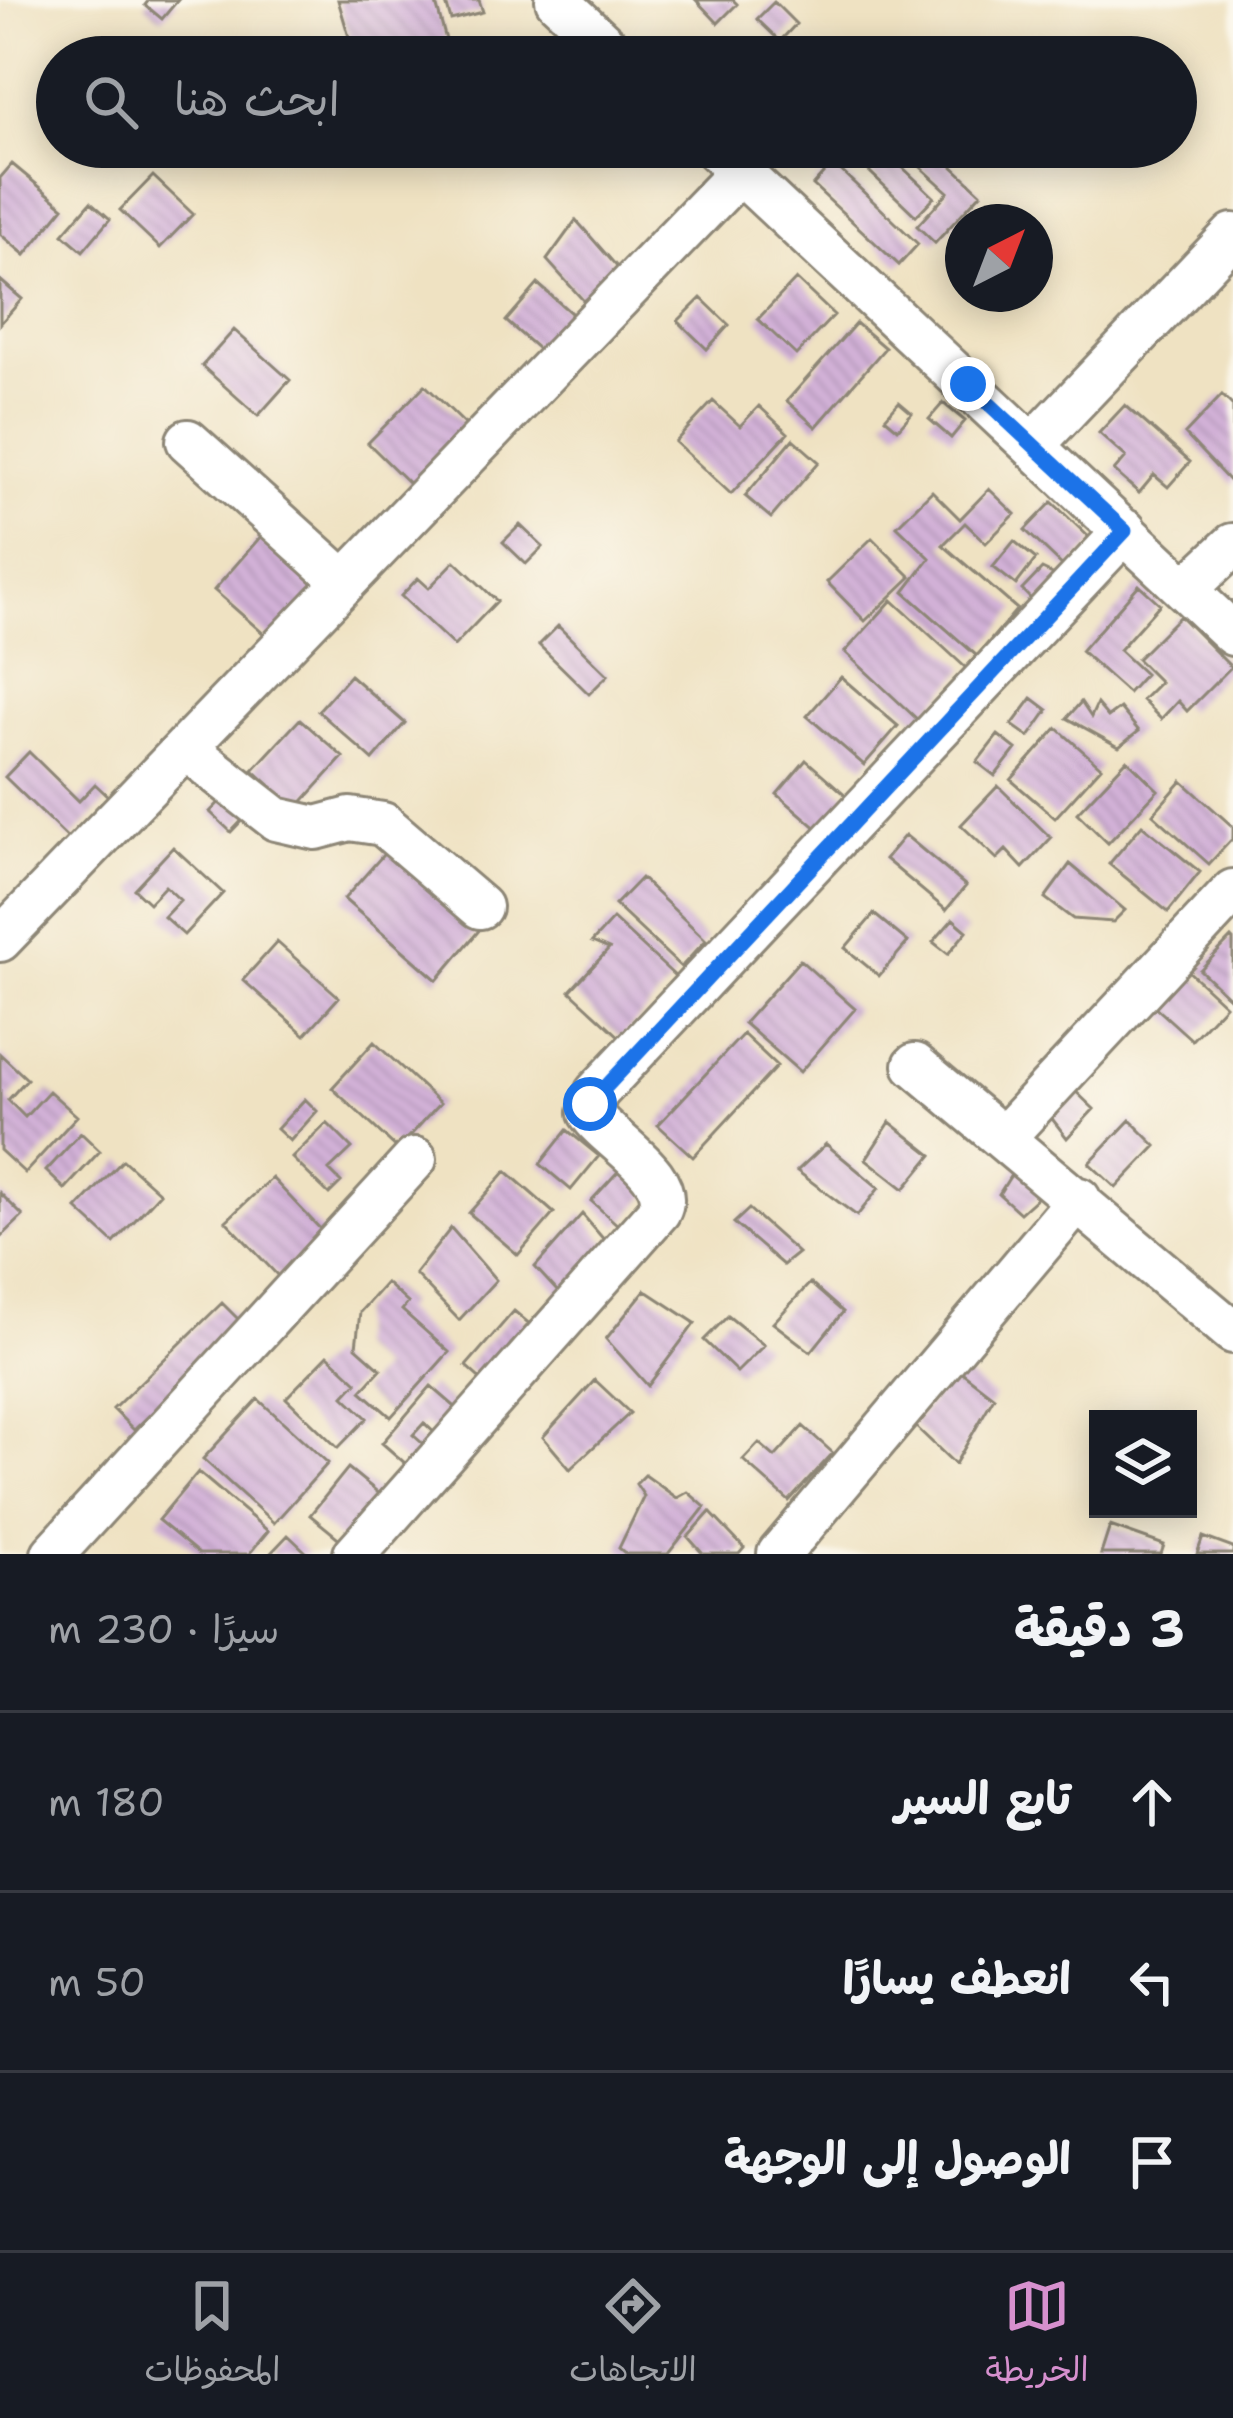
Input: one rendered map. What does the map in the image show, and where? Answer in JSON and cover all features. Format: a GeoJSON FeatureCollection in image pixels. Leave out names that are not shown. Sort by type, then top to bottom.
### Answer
{"type":"FeatureCollection","features":[{"type":"Feature","properties":{"kind":"street"},"geometry":{"type":"LineString","coordinates":[[557,0],[596,36]]}},
{"type":"Feature","properties":{"kind":"street"},"geometry":{"type":"LineString","coordinates":[[0,940],[345,582],[718,168]]}},
{"type":"Feature","properties":{"kind":"street"},"geometry":{"type":"LineString","coordinates":[[736,168],[1233,634]]}},
{"type":"Feature","properties":{"kind":"street"},"geometry":{"type":"LineString","coordinates":[[1033,445],[1233,235]]}},
{"type":"Feature","properties":{"kind":"street"},"geometry":{"type":"LineString","coordinates":[[188,441],[345,582]]}},
{"type":"Feature","properties":{"kind":"street"},"geometry":{"type":"LineString","coordinates":[[355,1554],[664,1202],[660,1184],[590,1113],[596,1094],[1125,531]]}},
{"type":"Feature","properties":{"kind":"street"},"geometry":{"type":"LineString","coordinates":[[1186,589],[1233,544]]}},
{"type":"Feature","properties":{"kind":"street"},"geometry":{"type":"LineString","coordinates":[[185,748],[257,807],[295,826],[316,828],[350,819],[383,824],[480,907]]}},
{"type":"Feature","properties":{"kind":"street"},"geometry":{"type":"LineString","coordinates":[[1004,1138],[1233,891]]}},
{"type":"Feature","properties":{"kind":"street"},"geometry":{"type":"LineString","coordinates":[[915,1065],[1233,1332]]}},
{"type":"Feature","properties":{"kind":"street"},"geometry":{"type":"LineString","coordinates":[[52,1554],[415,1159]]}},
{"type":"Feature","properties":{"kind":"street"},"geometry":{"type":"LineString","coordinates":[[779,1554],[1079,1198]]}},
{"type":"Feature","properties":{"kind":"building"},"geometry":{"type":"Polygon","coordinates":[[[149,0],[178,0],[162,19],[145,5],[149,0]]]}},
{"type":"Feature","properties":{"kind":"building"},"geometry":{"type":"Polygon","coordinates":[[[338,0],[435,0],[445,36],[349,36],[338,0]]]}},
{"type":"Feature","properties":{"kind":"building"},"geometry":{"type":"Polygon","coordinates":[[[445,0],[479,0],[483,12],[451,20],[445,0]]]}},
{"type":"Feature","properties":{"kind":"building"},"geometry":{"type":"Polygon","coordinates":[[[696,0],[733,0],[737,4],[718,23],[696,0]]]}},
{"type":"Feature","properties":{"kind":"building"},"geometry":{"type":"Polygon","coordinates":[[[774,2],[796,24],[785,36],[775,36],[757,19],[774,2]]]}},
{"type":"Feature","properties":{"kind":"building"},"geometry":{"type":"Polygon","coordinates":[[[12,164],[64,207],[25,255],[0,234],[0,178],[12,164]]]}},
{"type":"Feature","properties":{"kind":"building"},"geometry":{"type":"Polygon","coordinates":[[[828,168],[838,168],[918,244],[899,265],[813,185],[828,168]]]}},
{"type":"Feature","properties":{"kind":"building"},"geometry":{"type":"Polygon","coordinates":[[[866,168],[903,168],[934,197],[916,216],[866,168]]]}},
{"type":"Feature","properties":{"kind":"building"},"geometry":{"type":"Polygon","coordinates":[[[922,168],[954,168],[981,193],[971,204],[945,204],[945,232],[935,243],[917,226],[948,192],[922,168]]]}},
{"type":"Feature","properties":{"kind":"building"},"geometry":{"type":"Polygon","coordinates":[[[153,176],[193,214],[160,248],[120,210],[153,176]]]}},
{"type":"Feature","properties":{"kind":"building"},"geometry":{"type":"Polygon","coordinates":[[[91,202],[110,219],[83,251],[63,234],[91,202]]]}},
{"type":"Feature","properties":{"kind":"building"},"geometry":{"type":"Polygon","coordinates":[[[576,220],[626,277],[590,308],[547,260],[576,220]]]}},
{"type":"Feature","properties":{"kind":"building"},"geometry":{"type":"Polygon","coordinates":[[[796,279],[834,315],[796,355],[758,319],[796,279]]]}},
{"type":"Feature","properties":{"kind":"building"},"geometry":{"type":"Polygon","coordinates":[[[0,280],[22,299],[0,324],[0,280]]]}},
{"type":"Feature","properties":{"kind":"building"},"geometry":{"type":"Polygon","coordinates":[[[538,284],[579,320],[547,357],[506,321],[538,284]]]}},
{"type":"Feature","properties":{"kind":"building"},"geometry":{"type":"Polygon","coordinates":[[[701,298],[729,325],[707,349],[678,321],[701,298]]]}},
{"type":"Feature","properties":{"kind":"building"},"geometry":{"type":"Polygon","coordinates":[[[856,323],[885,348],[816,427],[787,401],[856,323]]]}},
{"type":"Feature","properties":{"kind":"building"},"geometry":{"type":"Polygon","coordinates":[[[234,330],[290,380],[258,416],[202,366],[234,330]]]}},
{"type":"Feature","properties":{"kind":"building"},"geometry":{"type":"Polygon","coordinates":[[[425,385],[476,435],[419,493],[368,443],[425,385]]]}},
{"type":"Feature","properties":{"kind":"building"},"geometry":{"type":"Polygon","coordinates":[[[1222,395],[1233,406],[1233,485],[1185,434],[1222,395]]]}},
{"type":"Feature","properties":{"kind":"building"},"geometry":{"type":"Polygon","coordinates":[[[713,401],[740,426],[759,406],[788,433],[731,494],[675,442],[713,401]]]}},
{"type":"Feature","properties":{"kind":"building"},"geometry":{"type":"Polygon","coordinates":[[[899,402],[912,413],[898,429],[885,418],[899,402]]]}},
{"type":"Feature","properties":{"kind":"building"},"geometry":{"type":"Polygon","coordinates":[[[943,403],[965,421],[951,438],[929,419],[943,403]]]}},
{"type":"Feature","properties":{"kind":"building"},"geometry":{"type":"Polygon","coordinates":[[[1125,405],[1190,462],[1168,487],[1154,475],[1139,493],[1114,471],[1126,457],[1099,433],[1125,405]]]}},
{"type":"Feature","properties":{"kind":"building"},"geometry":{"type":"Polygon","coordinates":[[[793,439],[819,462],[771,518],[745,496],[793,439]]]}},
{"type":"Feature","properties":{"kind":"building"},"geometry":{"type":"Polygon","coordinates":[[[989,489],[1015,514],[986,543],[965,523],[943,545],[1017,609],[977,656],[904,592],[930,558],[897,526],[932,491],[960,519],[989,489]]]}},
{"type":"Feature","properties":{"kind":"building"},"geometry":{"type":"Polygon","coordinates":[[[1052,502],[1094,542],[1067,570],[1025,530],[1052,502]]]}},
{"type":"Feature","properties":{"kind":"building"},"geometry":{"type":"Polygon","coordinates":[[[520,525],[543,547],[526,564],[503,542],[520,525]]]}},
{"type":"Feature","properties":{"kind":"building"},"geometry":{"type":"Polygon","coordinates":[[[262,535],[323,587],[274,643],[214,590],[262,535]]]}},
{"type":"Feature","properties":{"kind":"building"},"geometry":{"type":"Polygon","coordinates":[[[872,538],[911,577],[865,621],[827,582],[872,538]]]}},
{"type":"Feature","properties":{"kind":"building"},"geometry":{"type":"Polygon","coordinates":[[[1014,541],[1036,559],[1016,585],[993,567],[1014,541]]]}},
{"type":"Feature","properties":{"kind":"building"},"geometry":{"type":"Polygon","coordinates":[[[455,561],[497,601],[454,646],[401,596],[418,578],[429,588],[455,561]]]}},
{"type":"Feature","properties":{"kind":"building"},"geometry":{"type":"Polygon","coordinates":[[[1042,569],[1063,579],[1038,606],[1022,590],[1042,569]]]}},
{"type":"Feature","properties":{"kind":"building"},"geometry":{"type":"Polygon","coordinates":[[[1139,585],[1160,604],[1119,650],[1145,674],[1128,693],[1081,651],[1139,585]]]}},
{"type":"Feature","properties":{"kind":"building"},"geometry":{"type":"Polygon","coordinates":[[[892,600],[966,668],[918,720],[845,652],[892,600]]]}},
{"type":"Feature","properties":{"kind":"building"},"geometry":{"type":"Polygon","coordinates":[[[1180,616],[1231,667],[1187,711],[1178,701],[1161,719],[1142,700],[1160,682],[1137,659],[1180,616]]]}},
{"type":"Feature","properties":{"kind":"building"},"geometry":{"type":"Polygon","coordinates":[[[558,626],[608,675],[589,694],[539,645],[558,626]]]}},
{"type":"Feature","properties":{"kind":"building"},"geometry":{"type":"Polygon","coordinates":[[[350,675],[405,723],[373,760],[318,711],[350,675]]]}},
{"type":"Feature","properties":{"kind":"building"},"geometry":{"type":"Polygon","coordinates":[[[841,677],[898,726],[864,765],[807,716],[841,677]]]}},
{"type":"Feature","properties":{"kind":"building"},"geometry":{"type":"Polygon","coordinates":[[[1032,698],[1048,710],[1029,737],[1012,725],[1032,698]]]}},
{"type":"Feature","properties":{"kind":"building"},"geometry":{"type":"Polygon","coordinates":[[[1081,702],[1091,717],[1097,704],[1108,717],[1120,708],[1139,731],[1119,747],[1067,718],[1081,702]]]}},
{"type":"Feature","properties":{"kind":"building"},"geometry":{"type":"Polygon","coordinates":[[[300,719],[343,757],[296,809],[253,770],[300,719]]]}},
{"type":"Feature","properties":{"kind":"building"},"geometry":{"type":"Polygon","coordinates":[[[1057,728],[1101,767],[1055,818],[1011,780],[1057,728]]]}},
{"type":"Feature","properties":{"kind":"building"},"geometry":{"type":"Polygon","coordinates":[[[998,735],[1016,749],[995,776],[977,762],[998,735]]]}},
{"type":"Feature","properties":{"kind":"building"},"geometry":{"type":"Polygon","coordinates":[[[29,752],[79,801],[95,784],[110,798],[70,840],[5,777],[29,752]]]}},
{"type":"Feature","properties":{"kind":"building"},"geometry":{"type":"Polygon","coordinates":[[[806,760],[849,798],[820,831],[777,794],[806,760]]]}},
{"type":"Feature","properties":{"kind":"building"},"geometry":{"type":"Polygon","coordinates":[[[1127,760],[1158,790],[1108,843],[1077,813],[1127,760]]]}},
{"type":"Feature","properties":{"kind":"building"},"geometry":{"type":"Polygon","coordinates":[[[1182,781],[1233,827],[1233,838],[1209,864],[1153,814],[1182,781]]]}},
{"type":"Feature","properties":{"kind":"building"},"geometry":{"type":"Polygon","coordinates":[[[998,786],[1051,838],[1023,868],[1006,850],[997,859],[961,825],[998,786]]]}},
{"type":"Feature","properties":{"kind":"building"},"geometry":{"type":"Polygon","coordinates":[[[229,792],[250,812],[231,832],[210,812],[229,792]]]}},
{"type":"Feature","properties":{"kind":"building"},"geometry":{"type":"Polygon","coordinates":[[[1142,825],[1200,872],[1168,912],[1109,864],[1142,825]]]}},
{"type":"Feature","properties":{"kind":"building"},"geometry":{"type":"Polygon","coordinates":[[[905,835],[966,886],[946,910],[885,859],[905,835]]]}},
{"type":"Feature","properties":{"kind":"building"},"geometry":{"type":"Polygon","coordinates":[[[173,847],[223,893],[184,935],[164,917],[180,900],[165,886],[149,903],[134,889],[173,847]]]}},
{"type":"Feature","properties":{"kind":"building"},"geometry":{"type":"Polygon","coordinates":[[[390,847],[482,927],[437,980],[344,899],[390,847]]]}},
{"type":"Feature","properties":{"kind":"building"},"geometry":{"type":"Polygon","coordinates":[[[1070,864],[1125,910],[1113,922],[1073,919],[1045,898],[1070,864]]]}},
{"type":"Feature","properties":{"kind":"building"},"geometry":{"type":"Polygon","coordinates":[[[641,878],[706,940],[681,967],[615,905],[641,878]]]}},
{"type":"Feature","properties":{"kind":"building"},"geometry":{"type":"Polygon","coordinates":[[[874,914],[908,942],[879,976],[845,948],[874,914]]]}},
{"type":"Feature","properties":{"kind":"building"},"geometry":{"type":"Polygon","coordinates":[[[613,919],[676,977],[621,1038],[570,991],[609,949],[592,942],[613,919]]]}},
{"type":"Feature","properties":{"kind":"building"},"geometry":{"type":"Polygon","coordinates":[[[953,919],[967,931],[948,954],[933,942],[953,919]]]}},
{"type":"Feature","properties":{"kind":"building"},"geometry":{"type":"Polygon","coordinates":[[[1233,940],[1233,1001],[1200,970],[1233,940]]]}},
{"type":"Feature","properties":{"kind":"building"},"geometry":{"type":"Polygon","coordinates":[[[277,942],[339,997],[305,1035],[243,980],[277,942]]]}},
{"type":"Feature","properties":{"kind":"building"},"geometry":{"type":"Polygon","coordinates":[[[800,960],[855,1009],[800,1072],[744,1023],[800,960]]]}},
{"type":"Feature","properties":{"kind":"building"},"geometry":{"type":"Polygon","coordinates":[[[1185,968],[1225,1005],[1192,1040],[1152,1004],[1185,968]]]}},
{"type":"Feature","properties":{"kind":"building"},"geometry":{"type":"Polygon","coordinates":[[[743,1034],[777,1066],[693,1157],[658,1125],[743,1034]]]}},
{"type":"Feature","properties":{"kind":"building"},"geometry":{"type":"Polygon","coordinates":[[[374,1042],[440,1103],[398,1149],[332,1088],[374,1042]]]}},
{"type":"Feature","properties":{"kind":"building"},"geometry":{"type":"Polygon","coordinates":[[[0,1054],[27,1079],[8,1100],[25,1117],[49,1091],[77,1116],[25,1173],[0,1150],[0,1054]]]}},
{"type":"Feature","properties":{"kind":"building"},"geometry":{"type":"Polygon","coordinates":[[[1069,1085],[1094,1109],[1067,1138],[1046,1111],[1069,1085]]]}},
{"type":"Feature","properties":{"kind":"building"},"geometry":{"type":"Polygon","coordinates":[[[305,1099],[317,1111],[290,1141],[277,1129],[305,1099]]]}},
{"type":"Feature","properties":{"kind":"building"},"geometry":{"type":"Polygon","coordinates":[[[1130,1120],[1156,1146],[1116,1188],[1089,1163],[1130,1120]]]}},
{"type":"Feature","properties":{"kind":"building"},"geometry":{"type":"Polygon","coordinates":[[[890,1122],[932,1155],[904,1189],[866,1159],[890,1122]]]}},
{"type":"Feature","properties":{"kind":"building"},"geometry":{"type":"Polygon","coordinates":[[[327,1123],[352,1148],[329,1170],[341,1182],[329,1194],[292,1158],[327,1123]]]}},
{"type":"Feature","properties":{"kind":"building"},"geometry":{"type":"Polygon","coordinates":[[[567,1130],[599,1156],[571,1190],[540,1164],[567,1130]]]}},
{"type":"Feature","properties":{"kind":"building"},"geometry":{"type":"Polygon","coordinates":[[[81,1133],[100,1151],[65,1189],[46,1171],[81,1133]]]}},
{"type":"Feature","properties":{"kind":"building"},"geometry":{"type":"Polygon","coordinates":[[[826,1144],[879,1188],[857,1216],[797,1171],[826,1144]]]}},
{"type":"Feature","properties":{"kind":"building"},"geometry":{"type":"Polygon","coordinates":[[[123,1160],[160,1193],[114,1243],[77,1209],[123,1160]]]}},
{"type":"Feature","properties":{"kind":"building"},"geometry":{"type":"Polygon","coordinates":[[[1018,1164],[1049,1187],[1020,1213],[999,1194],[1018,1164]]]}},
{"type":"Feature","properties":{"kind":"building"},"geometry":{"type":"Polygon","coordinates":[[[623,1166],[651,1191],[619,1226],[591,1201],[623,1166]]]}},
{"type":"Feature","properties":{"kind":"building"},"geometry":{"type":"Polygon","coordinates":[[[506,1171],[554,1213],[518,1255],[469,1213],[506,1171]]]}},
{"type":"Feature","properties":{"kind":"building"},"geometry":{"type":"Polygon","coordinates":[[[272,1178],[325,1234],[279,1277],[226,1221],[272,1178]]]}},
{"type":"Feature","properties":{"kind":"building"},"geometry":{"type":"Polygon","coordinates":[[[0,1193],[23,1216],[0,1238],[0,1193]]]}},
{"type":"Feature","properties":{"kind":"building"},"geometry":{"type":"Polygon","coordinates":[[[749,1209],[798,1253],[783,1265],[734,1223],[749,1209]]]}},
{"type":"Feature","properties":{"kind":"building"},"geometry":{"type":"Polygon","coordinates":[[[582,1214],[617,1255],[571,1306],[535,1267],[582,1214]]]}},
{"type":"Feature","properties":{"kind":"building"},"geometry":{"type":"Polygon","coordinates":[[[451,1228],[496,1280],[459,1320],[415,1274],[451,1228]]]}},
{"type":"Feature","properties":{"kind":"building"},"geometry":{"type":"Polygon","coordinates":[[[386,1283],[408,1303],[402,1310],[449,1352],[391,1417],[361,1391],[381,1369],[356,1347],[360,1312],[386,1283]]]}},
{"type":"Feature","properties":{"kind":"building"},"geometry":{"type":"Polygon","coordinates":[[[810,1283],[843,1312],[811,1352],[773,1323],[810,1283]]]}},
{"type":"Feature","properties":{"kind":"building"},"geometry":{"type":"Polygon","coordinates":[[[645,1290],[695,1323],[648,1386],[606,1339],[645,1290]]]}},
{"type":"Feature","properties":{"kind":"building"},"geometry":{"type":"Polygon","coordinates":[[[222,1303],[243,1324],[134,1430],[113,1409],[222,1303]]]}},
{"type":"Feature","properties":{"kind":"building"},"geometry":{"type":"Polygon","coordinates":[[[514,1311],[544,1336],[495,1392],[466,1366],[514,1311]]]}},
{"type":"Feature","properties":{"kind":"building"},"geometry":{"type":"Polygon","coordinates":[[[728,1316],[764,1345],[737,1372],[704,1340],[728,1316]]]}},
{"type":"Feature","properties":{"kind":"building"},"geometry":{"type":"Polygon","coordinates":[[[328,1355],[357,1382],[344,1396],[367,1418],[338,1448],[286,1398],[328,1355]]]}},
{"type":"Feature","properties":{"kind":"building"},"geometry":{"type":"Polygon","coordinates":[[[959,1370],[994,1397],[955,1464],[913,1424],[959,1370]]]}},
{"type":"Feature","properties":{"kind":"building"},"geometry":{"type":"Polygon","coordinates":[[[595,1380],[630,1413],[570,1469],[543,1437],[595,1380]]]}},
{"type":"Feature","properties":{"kind":"building"},"geometry":{"type":"Polygon","coordinates":[[[431,1386],[461,1412],[439,1437],[424,1423],[413,1435],[431,1451],[414,1471],[382,1443],[431,1386]]]}},
{"type":"Feature","properties":{"kind":"building"},"geometry":{"type":"Polygon","coordinates":[[[258,1399],[328,1463],[274,1523],[203,1459],[258,1399]]]}},
{"type":"Feature","properties":{"kind":"building"},"geometry":{"type":"Polygon","coordinates":[[[803,1426],[833,1453],[789,1501],[743,1460],[759,1443],[775,1457],[803,1426]]]}},
{"type":"Feature","properties":{"kind":"building"},"geometry":{"type":"Polygon","coordinates":[[[348,1468],[386,1499],[348,1546],[310,1515],[348,1468]]]}},
{"type":"Feature","properties":{"kind":"building"},"geometry":{"type":"Polygon","coordinates":[[[198,1472],[268,1531],[249,1554],[199,1554],[158,1520],[198,1472]]]}},
{"type":"Feature","properties":{"kind":"building"},"geometry":{"type":"Polygon","coordinates":[[[645,1475],[677,1498],[688,1492],[705,1507],[668,1554],[626,1554],[619,1548],[644,1496],[636,1484],[645,1475]]]}},
{"type":"Feature","properties":{"kind":"building"},"geometry":{"type":"Polygon","coordinates":[[[710,1512],[744,1548],[739,1554],[703,1554],[688,1537],[710,1512]]]}},
{"type":"Feature","properties":{"kind":"building"},"geometry":{"type":"Polygon","coordinates":[[[1110,1526],[1164,1545],[1161,1554],[1101,1554],[1110,1526]]]}},
{"type":"Feature","properties":{"kind":"building"},"geometry":{"type":"Polygon","coordinates":[[[288,1535],[308,1554],[270,1554],[288,1535]]]}},
{"type":"Feature","properties":{"kind":"building"},"geometry":{"type":"Polygon","coordinates":[[[1203,1537],[1233,1548],[1233,1554],[1197,1554],[1203,1537]]]}},
{"type":"Feature","properties":{"kind":"route"},"geometry":{"type":"LineString","coordinates":[[590,1104],[1125,531],[968,384]]}}]}
